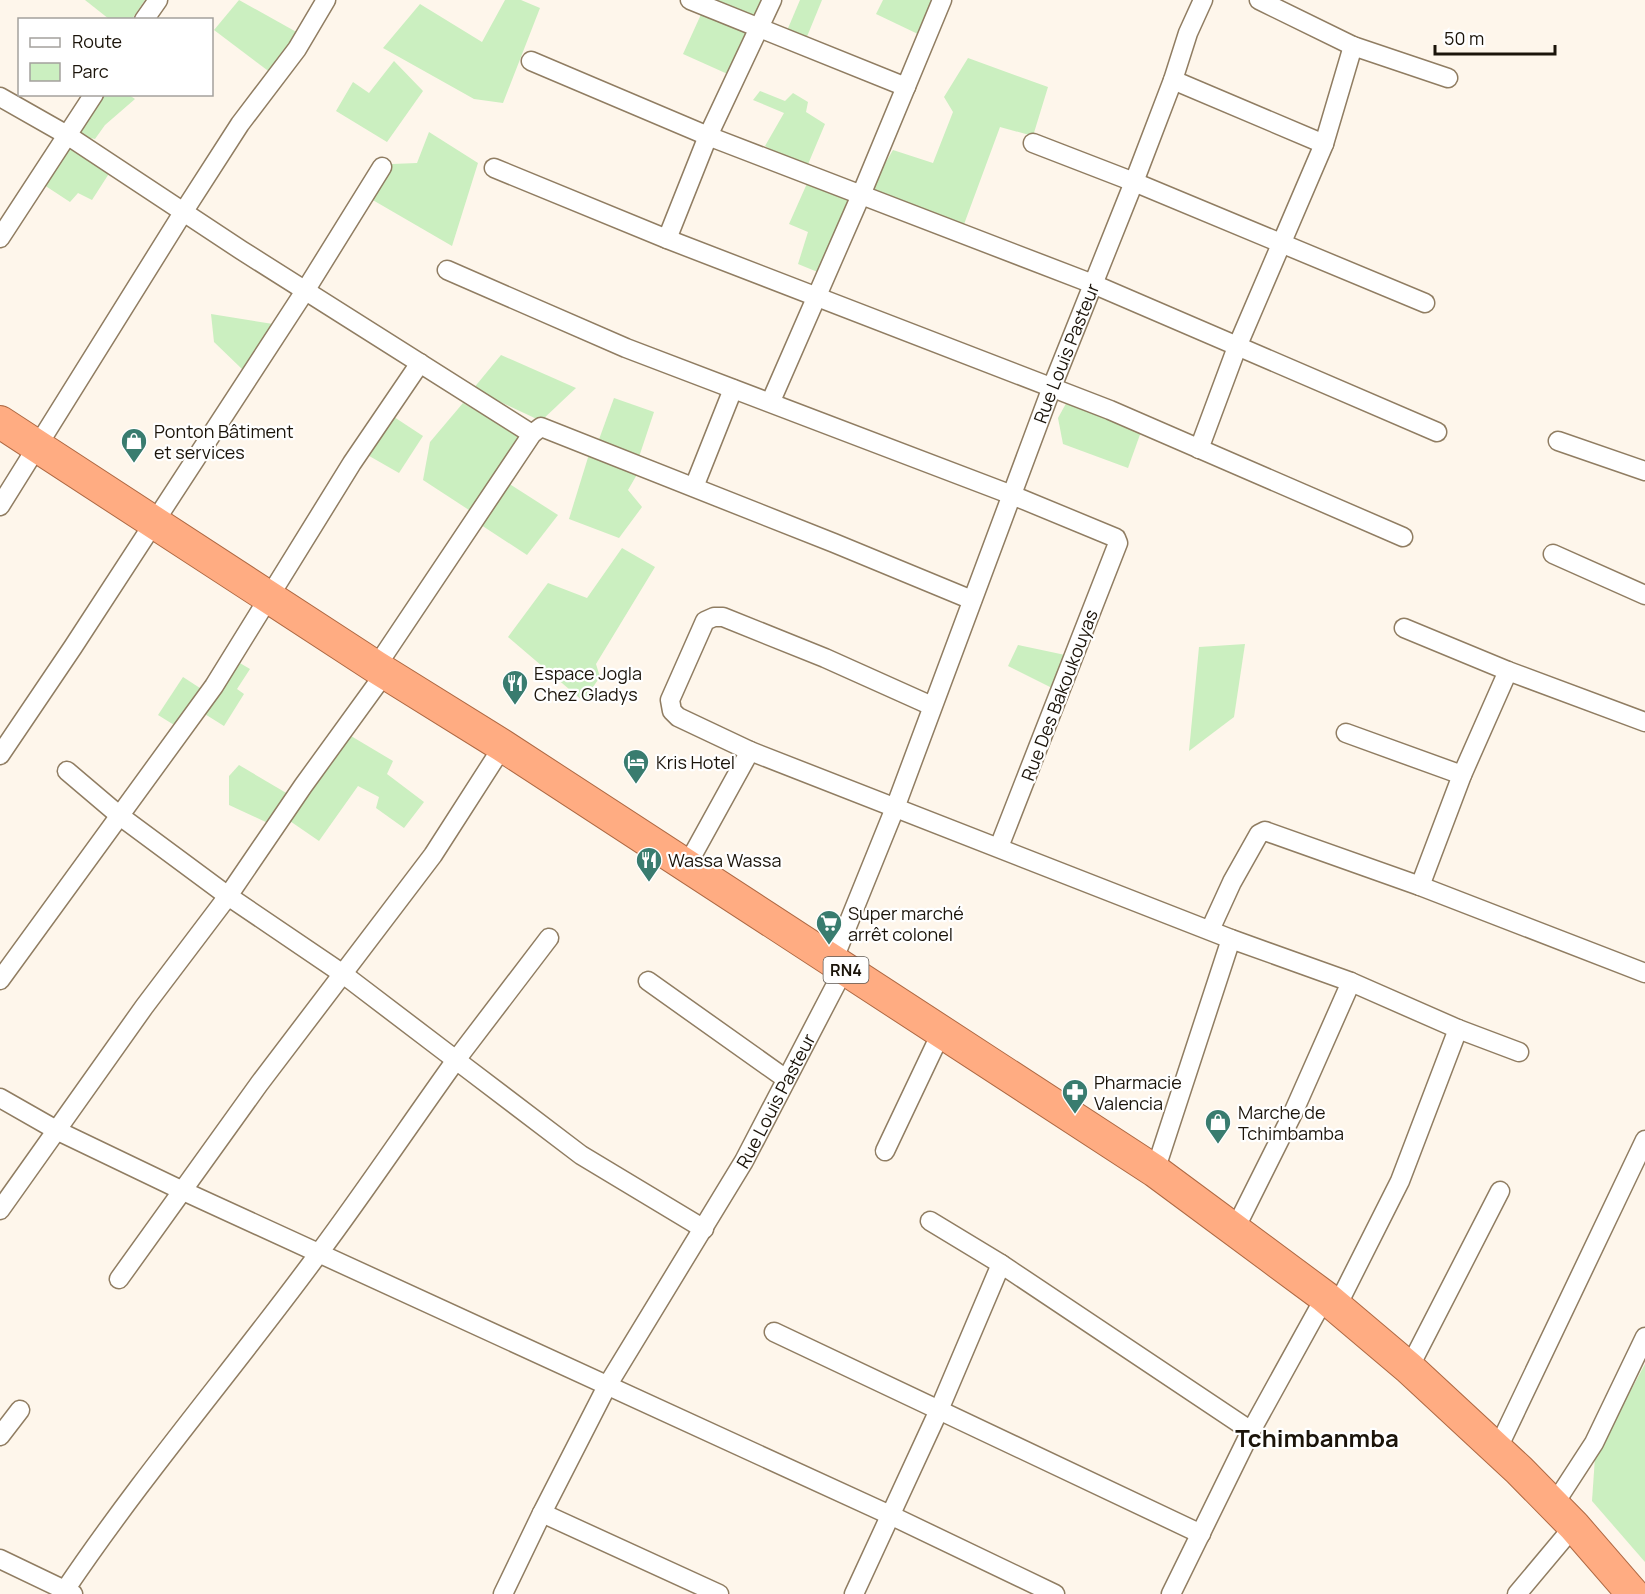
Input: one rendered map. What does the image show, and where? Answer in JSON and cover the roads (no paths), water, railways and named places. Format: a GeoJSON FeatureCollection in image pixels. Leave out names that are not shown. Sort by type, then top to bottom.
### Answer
{"type":"FeatureCollection","features":[{"type":"Feature","properties":{"kind":"highway","name":"RN4"},"geometry":{"type":"LineString","coordinates":[[0,422],[381,670],[503,746],[1155,1171],[1331,1301],[1409,1368],[1564,1516],[1634,1594]]}},
{"type":"Feature","properties":{"kind":"street"},"geometry":{"type":"LineString","coordinates":[[145,18],[158,0]]}},
{"type":"Feature","properties":{"kind":"street"},"geometry":{"type":"LineString","coordinates":[[0,506],[240,124],[297,49],[326,0]]}},
{"type":"Feature","properties":{"kind":"street"},"geometry":{"type":"LineString","coordinates":[[690,0],[906,87]]}},
{"type":"Feature","properties":{"kind":"street"},"geometry":{"type":"LineString","coordinates":[[666,239],[708,136],[772,0]]}},
{"type":"Feature","properties":{"kind":"street"},"geometry":{"type":"LineString","coordinates":[[771,401],[861,195],[942,0]]}},
{"type":"Feature","properties":{"kind":"street","name":"Rue Louis Pasteur"},"geometry":{"type":"LineString","coordinates":[[502,1594],[607,1386],[744,1161],[812,1034],[1052,387],[1134,182],[1173,80],[1188,33],[1203,0]]}},
{"type":"Feature","properties":{"kind":"street"},"geometry":{"type":"LineString","coordinates":[[1259,0],[1353,46],[1448,78]]}},
{"type":"Feature","properties":{"kind":"street"},"geometry":{"type":"LineString","coordinates":[[1199,449],[1237,347],[1324,144],[1353,46]]}},
{"type":"Feature","properties":{"kind":"street"},"geometry":{"type":"LineString","coordinates":[[531,61],[708,136],[1093,284],[1437,432]]}},
{"type":"Feature","properties":{"kind":"street"},"geometry":{"type":"LineString","coordinates":[[1173,80],[1324,144]]}},
{"type":"Feature","properties":{"kind":"street"},"geometry":{"type":"LineString","coordinates":[[0,238],[93,96]]}},
{"type":"Feature","properties":{"kind":"street"},"geometry":{"type":"LineString","coordinates":[[0,97],[67,135],[305,291],[532,434]]}},
{"type":"Feature","properties":{"kind":"street"},"geometry":{"type":"LineString","coordinates":[[1033,143],[1134,182],[1425,303]]}},
{"type":"Feature","properties":{"kind":"street"},"geometry":{"type":"LineString","coordinates":[[0,755],[74,647],[305,291],[382,167]]}},
{"type":"Feature","properties":{"kind":"street"},"geometry":{"type":"LineString","coordinates":[[494,168],[666,239],[1052,387],[1403,537]]}},
{"type":"Feature","properties":{"kind":"street"},"geometry":{"type":"LineString","coordinates":[[447,270],[626,348],[771,401],[1012,495]]}},
{"type":"Feature","properties":{"kind":"street"},"geometry":{"type":"LineString","coordinates":[[0,980],[214,686],[352,463],[420,363]]}},
{"type":"Feature","properties":{"kind":"street"},"geometry":{"type":"LineString","coordinates":[[694,487],[733,388]]}},
{"type":"Feature","properties":{"kind":"street"},"geometry":{"type":"LineString","coordinates":[[0,1210],[144,1007],[228,896],[381,670],[537,428],[546,428],[972,600]]}},
{"type":"Feature","properties":{"kind":"street"},"geometry":{"type":"LineString","coordinates":[[1558,441],[1645,471]]}},
{"type":"Feature","properties":{"kind":"street","name":"Rue Des Bakoukouyas"},"geometry":{"type":"LineString","coordinates":[[999,848],[1118,543],[1116,538],[1012,495]]}},
{"type":"Feature","properties":{"kind":"street"},"geometry":{"type":"LineString","coordinates":[[1553,554],[1645,595]]}},
{"type":"Feature","properties":{"kind":"street"},"geometry":{"type":"LineString","coordinates":[[932,706],[825,658],[723,617],[714,616],[705,621],[670,700],[672,711],[678,717],[750,751],[1231,939],[1351,982],[1458,1029],[1519,1052]]}},
{"type":"Feature","properties":{"kind":"street"},"geometry":{"type":"LineString","coordinates":[[1404,628],[1508,671],[1645,722]]}},
{"type":"Feature","properties":{"kind":"street"},"geometry":{"type":"LineString","coordinates":[[1420,886],[1462,775],[1508,671]]}},
{"type":"Feature","properties":{"kind":"street"},"geometry":{"type":"LineString","coordinates":[[1346,733],[1462,775]]}},
{"type":"Feature","properties":{"kind":"street"},"geometry":{"type":"LineString","coordinates":[[119,1279],[258,1084],[432,855],[503,746]]}},
{"type":"Feature","properties":{"kind":"street"},"geometry":{"type":"LineString","coordinates":[[686,867],[750,751]]}},
{"type":"Feature","properties":{"kind":"street"},"geometry":{"type":"LineString","coordinates":[[68,771],[120,816],[228,896],[343,974],[581,1155],[704,1229]]}},
{"type":"Feature","properties":{"kind":"street"},"geometry":{"type":"LineString","coordinates":[[1210,930],[1258,834],[1264,831],[1420,886],[1645,974]]}},
{"type":"Feature","properties":{"kind":"street"},"geometry":{"type":"LineString","coordinates":[[0,1559],[69,1592],[121,1510],[320,1252],[456,1060],[549,938]]}},
{"type":"Feature","properties":{"kind":"street"},"geometry":{"type":"LineString","coordinates":[[1155,1171],[1231,939]]}},
{"type":"Feature","properties":{"kind":"street"},"geometry":{"type":"LineString","coordinates":[[648,981],[786,1079]]}},
{"type":"Feature","properties":{"kind":"street"},"geometry":{"type":"LineString","coordinates":[[1235,1229],[1293,1113],[1351,982]]}},
{"type":"Feature","properties":{"kind":"street"},"geometry":{"type":"LineString","coordinates":[[1170,1594],[1251,1431],[1331,1301],[1400,1181],[1458,1029]]}},
{"type":"Feature","properties":{"kind":"street"},"geometry":{"type":"LineString","coordinates":[[885,1151],[941,1033]]}},
{"type":"Feature","properties":{"kind":"street"},"geometry":{"type":"LineString","coordinates":[[0,1098],[58,1131],[181,1190],[890,1515],[1055,1594]]}},
{"type":"Feature","properties":{"kind":"street"},"geometry":{"type":"LineString","coordinates":[[1497,1450],[1645,1140]]}},
{"type":"Feature","properties":{"kind":"street"},"geometry":{"type":"LineString","coordinates":[[1409,1368],[1500,1191]]}},
{"type":"Feature","properties":{"kind":"street"},"geometry":{"type":"LineString","coordinates":[[930,1221],[1001,1264],[1251,1431]]}},
{"type":"Feature","properties":{"kind":"street"},"geometry":{"type":"LineString","coordinates":[[854,1594],[939,1410],[1001,1264]]}},
{"type":"Feature","properties":{"kind":"street"},"geometry":{"type":"LineString","coordinates":[[774,1332],[1201,1534]]}},
{"type":"Feature","properties":{"kind":"street"},"geometry":{"type":"LineString","coordinates":[[1517,1594],[1564,1516],[1594,1443],[1644,1341]]}},
{"type":"Feature","properties":{"kind":"street"},"geometry":{"type":"LineString","coordinates":[[0,1436],[20,1410]]}},
{"type":"Feature","properties":{"kind":"street"},"geometry":{"type":"LineString","coordinates":[[542,1513],[719,1594]]}},
{"type":"Feature","properties":{"kind":"place","name":"Ponton Bâtiment et services"},"geometry":{"type":"Point","coordinates":[134,464]}},
{"type":"Feature","properties":{"kind":"place","name":"Espace Jogla Chez Gladys"},"geometry":{"type":"Point","coordinates":[515,706]}},
{"type":"Feature","properties":{"kind":"place","name":"Kris Hotel"},"geometry":{"type":"Point","coordinates":[636,785]}},
{"type":"Feature","properties":{"kind":"place","name":"Wassa Wassa"},"geometry":{"type":"Point","coordinates":[649,883]}},
{"type":"Feature","properties":{"kind":"place","name":"Super marché arrêt colonel"},"geometry":{"type":"Point","coordinates":[829,946]}},
{"type":"Feature","properties":{"kind":"place","name":"Pharmacie Valencia"},"geometry":{"type":"Point","coordinates":[1075,1115]}},
{"type":"Feature","properties":{"kind":"place","name":"Marche de Tchimbamba"},"geometry":{"type":"Point","coordinates":[1218,1145]}},
{"type":"Feature","properties":{"kind":"district","name":"Tchimbanmba"},"geometry":{"type":"Point","coordinates":[1317,1437]}}]}
